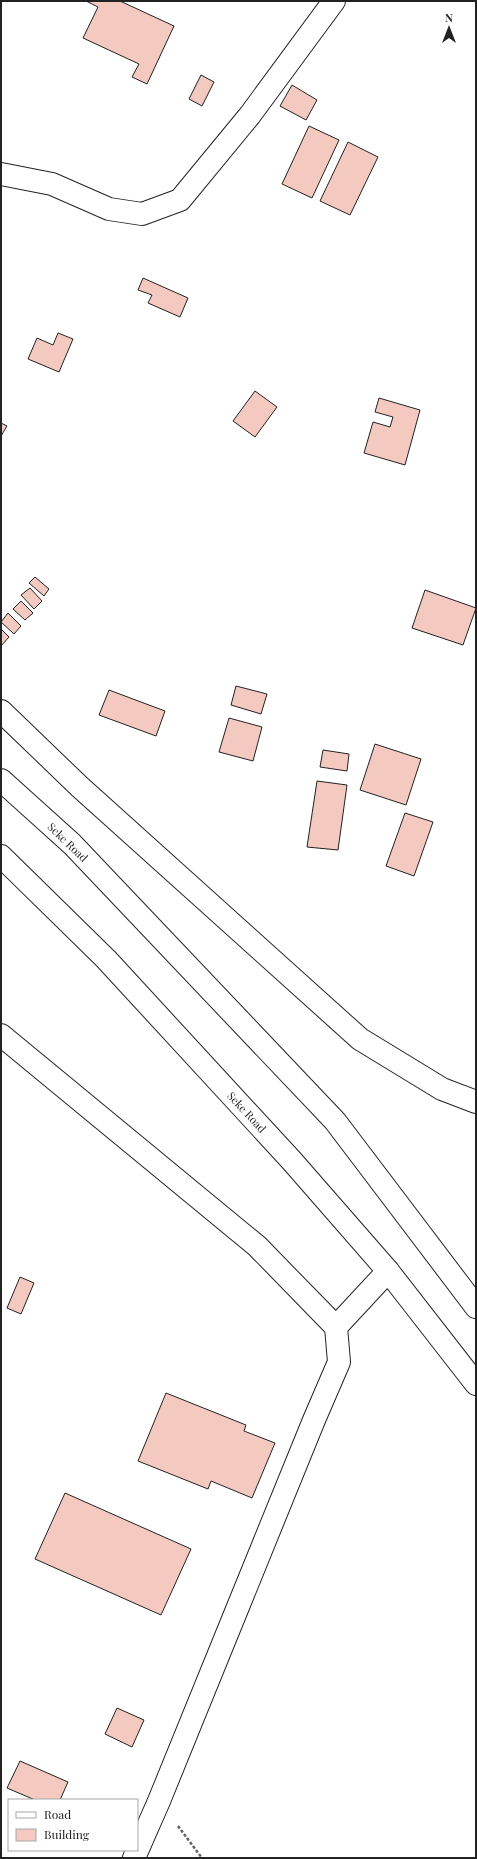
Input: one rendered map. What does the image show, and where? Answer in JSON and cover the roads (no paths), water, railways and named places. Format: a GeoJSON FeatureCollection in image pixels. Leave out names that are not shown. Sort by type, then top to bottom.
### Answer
{"type":"FeatureCollection","features":[{"type":"Feature","properties":{"kind":"street"},"geometry":{"type":"LineString","coordinates":[[1,174],[52,184],[109,209],[142,214],[180,200],[250,115],[334,1]]}},
{"type":"Feature","properties":{"kind":"street"},"geometry":{"type":"LineString","coordinates":[[1,711],[80,787],[360,1039],[442,1089],[476,1102]]}},
{"type":"Feature","properties":{"kind":"street","name":"Seke Road"},"geometry":{"type":"LineString","coordinates":[[1,780],[72,844],[335,1121],[476,1307]]}},
{"type":"Feature","properties":{"kind":"street","name":"Seke Road"},"geometry":{"type":"LineString","coordinates":[[1,856],[106,959],[292,1161],[388,1271],[476,1384]]}},
{"type":"Feature","properties":{"kind":"street"},"geometry":{"type":"LineString","coordinates":[[1,1035],[256,1246],[336,1327],[339,1362],[138,1849]]}},
{"type":"Feature","properties":{"kind":"street"},"geometry":{"type":"LineString","coordinates":[[336,1327],[388,1271]]}}]}
